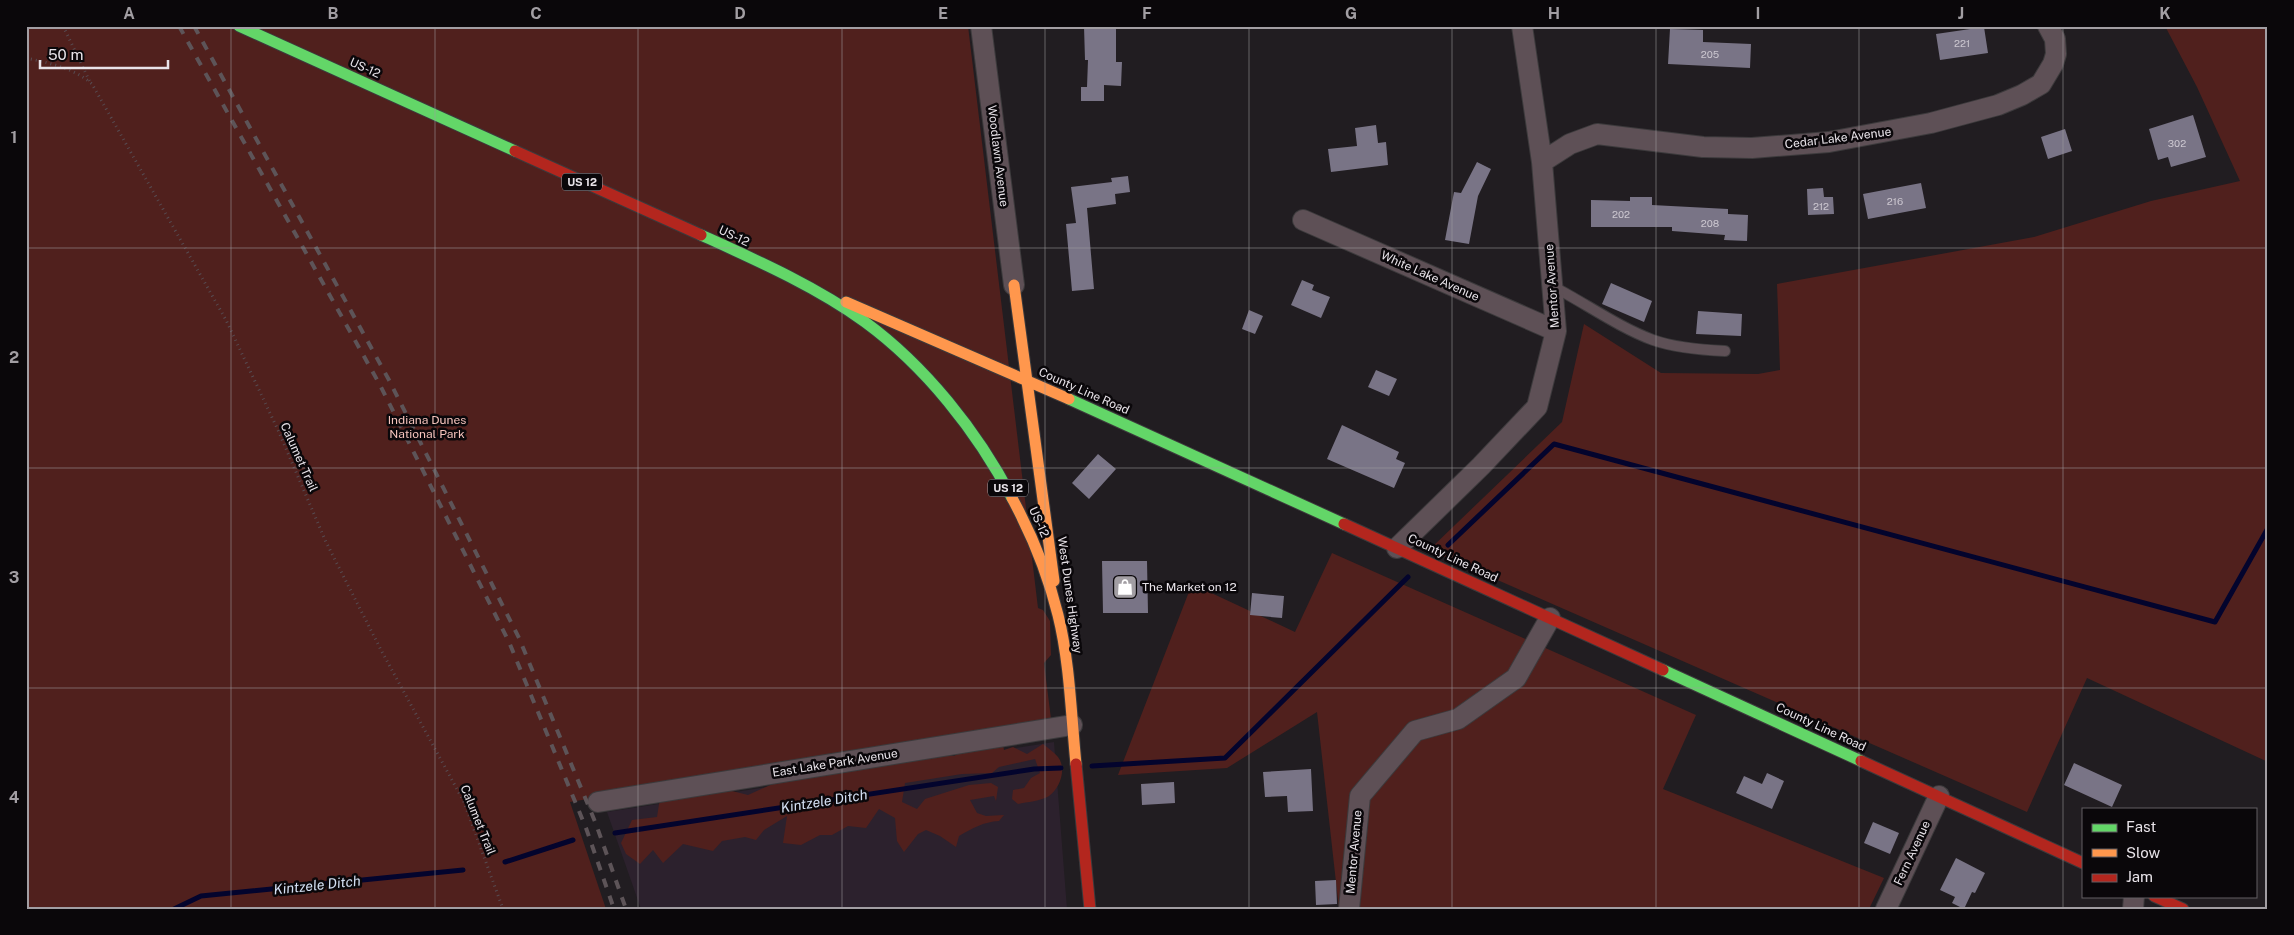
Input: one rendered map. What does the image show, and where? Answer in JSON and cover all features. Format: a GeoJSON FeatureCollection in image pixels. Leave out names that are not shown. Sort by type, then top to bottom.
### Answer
{"type":"FeatureCollection","features":[{"type":"Feature","properties":{"kind":"street","name":"US-12"},"geometry":{"type":"LineString","coordinates":[[240,26],[731,249],[808,287],[858,317],[910,361],[966,423],[1005,483],[1027,527],[1049,584],[1062,639]]}},
{"type":"Feature","properties":{"kind":"street","name":"Woodlawn Avenue"},"geometry":{"type":"LineString","coordinates":[[981,26],[1014,285]]}},
{"type":"Feature","properties":{"kind":"street","name":"Mentor Avenue"},"geometry":{"type":"LineString","coordinates":[[1397,548],[1538,407],[1556,332],[1542,162],[1522,26]]}},
{"type":"Feature","properties":{"kind":"street","name":"Cedar Lake Avenue"},"geometry":{"type":"LineString","coordinates":[[1542,162],[1570,144],[1597,134],[1703,147],[1752,148],[1829,142],[1939,121],[1998,105],[2022,95],[2041,84],[2053,64],[2056,54],[2055,39],[2048,26]]}},
{"type":"Feature","properties":{"kind":"street","name":"White Lake Avenue"},"geometry":{"type":"LineString","coordinates":[[1303,220],[1556,332]]}},
{"type":"Feature","properties":{"kind":"street","name":"West Dunes Highway"},"geometry":{"type":"LineString","coordinates":[[1014,285],[1029,381],[1062,639],[1090,909]]}},
{"type":"Feature","properties":{"kind":"street","name":"County Line Road"},"geometry":{"type":"LineString","coordinates":[[808,287],[904,326],[1029,381],[1939,796],[2082,864]]}},
{"type":"Feature","properties":{"kind":"street","name":"Mentor Avenue"},"geometry":{"type":"LineString","coordinates":[[1349,909],[1360,796],[1415,731],[1458,719],[1516,678],[1550,618]]}},
{"type":"Feature","properties":{"kind":"street","name":"East Lake Park Avenue"},"geometry":{"type":"LineString","coordinates":[[598,802],[1072,725]]}},
{"type":"Feature","properties":{"kind":"street","name":"Fern Avenue"},"geometry":{"type":"LineString","coordinates":[[1886,909],[1939,796]]}},
{"type":"Feature","properties":{"kind":"street"},"geometry":{"type":"LineString","coordinates":[[2158,898],[2183,909]]}},
{"type":"Feature","properties":{"kind":"lane"},"geometry":{"type":"LineString","coordinates":[[1552,286],[1623,326],[1653,340],[1681,347],[1725,352]]}},
{"type":"Feature","properties":{"kind":"path"},"geometry":{"type":"LineString","coordinates":[[63,26],[92,84]]}},
{"type":"Feature","properties":{"kind":"path","name":"Calumet Trail"},"geometry":{"type":"LineString","coordinates":[[26,58],[48,62],[83,76],[92,84],[226,320],[278,430],[326,542],[381,650],[464,802],[503,909]]}},
{"type":"Feature","properties":{"kind":"shaded area"},"geometry":{"type":"Polygon","coordinates":[[[1054,742],[1067,909],[641,909],[607,812],[1054,742]]]}},
{"type":"Feature","properties":{"kind":"green space","name":"Indiana Dunes National Park"},"geometry":{"type":"Polygon","coordinates":[[[26,26],[968,26],[1038,608],[1043,610],[1050,621],[1051,655],[1044,663],[1051,719],[940,753],[954,756],[963,750],[1003,745],[1004,750],[1013,747],[1027,754],[1043,744],[1061,762],[1061,778],[1053,793],[1042,799],[1018,804],[1012,799],[1013,790],[1024,788],[1031,778],[1040,773],[1035,759],[999,767],[992,773],[962,774],[905,783],[902,802],[917,809],[925,799],[969,785],[991,783],[998,787],[996,801],[994,796],[970,800],[977,813],[986,816],[1004,815],[999,821],[983,824],[959,836],[956,847],[940,836],[926,830],[918,834],[904,852],[897,841],[895,818],[879,809],[866,828],[848,826],[832,835],[820,835],[801,845],[783,843],[787,816],[764,830],[756,840],[745,837],[722,841],[713,851],[683,844],[663,863],[653,850],[640,864],[626,854],[621,843],[632,820],[657,817],[660,798],[589,801],[588,799],[570,802],[606,909],[26,909],[26,26]],[[818,773],[724,789],[748,795],[777,782],[796,780],[818,773]]]}},
{"type":"Feature","properties":{"kind":"green space"},"geometry":{"type":"Polygon","coordinates":[[[2165,26],[2268,26],[2268,762],[2087,678],[2027,812],[1429,550],[1562,422],[1584,324],[1661,373],[1758,374],[1780,370],[1777,284],[2034,237],[2151,201],[2240,181],[2197,87],[2165,26]]]}},
{"type":"Feature","properties":{"kind":"green space"},"geometry":{"type":"Polygon","coordinates":[[[1332,553],[1696,715],[1663,789],[1884,878],[1869,909],[1339,909],[1317,712],[1227,768],[1118,775],[1192,584],[1295,632],[1332,553]]]}},
{"type":"Feature","properties":{"kind":"building"},"geometry":{"type":"Polygon","coordinates":[[[1084,26],[1116,26],[1116,62],[1122,62],[1121,86],[1104,85],[1104,101],[1081,101],[1081,87],[1087,87],[1088,60],[1085,60],[1084,26]]]}},
{"type":"Feature","properties":{"kind":"building"},"geometry":{"type":"Polygon","coordinates":[[[1984,27],[1988,53],[1940,60],[1936,34],[1984,27]]]}},
{"type":"Feature","properties":{"kind":"building"},"geometry":{"type":"Polygon","coordinates":[[[1670,29],[1703,30],[1703,42],[1751,44],[1750,68],[1668,64],[1670,29]]]}},
{"type":"Feature","properties":{"kind":"building"},"geometry":{"type":"Polygon","coordinates":[[[2193,115],[2206,157],[2171,167],[2168,157],[2158,160],[2149,129],[2193,115]]]}},
{"type":"Feature","properties":{"kind":"building"},"geometry":{"type":"Polygon","coordinates":[[[1376,125],[1378,143],[1386,142],[1388,165],[1331,172],[1328,149],[1357,146],[1355,128],[1376,125]]]}},
{"type":"Feature","properties":{"kind":"building"},"geometry":{"type":"Polygon","coordinates":[[[2065,129],[2072,151],[2048,159],[2041,137],[2065,129]]]}},
{"type":"Feature","properties":{"kind":"building"},"geometry":{"type":"Polygon","coordinates":[[[1477,162],[1491,169],[1478,196],[1469,244],[1445,240],[1454,192],[1461,193],[1477,162]]]}},
{"type":"Feature","properties":{"kind":"building"},"geometry":{"type":"Polygon","coordinates":[[[1128,176],[1130,192],[1115,194],[1116,204],[1087,208],[1094,289],[1072,291],[1066,224],[1076,223],[1071,187],[1112,182],[1111,178],[1128,176]]]}},
{"type":"Feature","properties":{"kind":"building"},"geometry":{"type":"Polygon","coordinates":[[[1921,183],[1926,208],[1868,219],[1863,194],[1921,183]]]}},
{"type":"Feature","properties":{"kind":"building"},"geometry":{"type":"Polygon","coordinates":[[[1823,188],[1824,197],[1833,197],[1834,214],[1808,215],[1807,189],[1823,188]]]}},
{"type":"Feature","properties":{"kind":"building"},"geometry":{"type":"Polygon","coordinates":[[[1630,197],[1652,197],[1652,205],[1728,209],[1728,214],[1748,215],[1747,241],[1724,240],[1725,235],[1672,231],[1672,227],[1591,227],[1591,200],[1630,201],[1630,197]]]}},
{"type":"Feature","properties":{"kind":"building"},"geometry":{"type":"Polygon","coordinates":[[[1302,280],[1314,285],[1312,290],[1330,297],[1321,318],[1291,305],[1302,280]]]}},
{"type":"Feature","properties":{"kind":"building"},"geometry":{"type":"Polygon","coordinates":[[[1611,283],[1652,301],[1644,322],[1602,304],[1611,283]]]}},
{"type":"Feature","properties":{"kind":"building"},"geometry":{"type":"Polygon","coordinates":[[[1249,310],[1263,316],[1255,334],[1242,329],[1249,310]]]}},
{"type":"Feature","properties":{"kind":"building"},"geometry":{"type":"Polygon","coordinates":[[[1698,311],[1742,314],[1741,336],[1696,334],[1698,311]]]}},
{"type":"Feature","properties":{"kind":"building"},"geometry":{"type":"Polygon","coordinates":[[[1376,370],[1397,379],[1389,396],[1368,387],[1376,370]]]}},
{"type":"Feature","properties":{"kind":"building"},"geometry":{"type":"Polygon","coordinates":[[[1342,425],[1399,452],[1396,459],[1405,463],[1394,488],[1327,459],[1342,425]]]}},
{"type":"Feature","properties":{"kind":"building"},"geometry":{"type":"Polygon","coordinates":[[[1098,454],[1116,469],[1089,499],[1072,483],[1098,454]]]}},
{"type":"Feature","properties":{"kind":"building","name":"The Market on 12"},"geometry":{"type":"Polygon","coordinates":[[[1102,561],[1147,561],[1148,613],[1103,613],[1102,561]]]}},
{"type":"Feature","properties":{"kind":"building"},"geometry":{"type":"Polygon","coordinates":[[[1252,593],[1284,596],[1282,618],[1250,615],[1252,593]]]}},
{"type":"Feature","properties":{"kind":"building"},"geometry":{"type":"Polygon","coordinates":[[[2074,763],[2122,785],[2112,807],[2064,785],[2074,763]]]}},
{"type":"Feature","properties":{"kind":"building"},"geometry":{"type":"Polygon","coordinates":[[[1311,769],[1313,811],[1288,812],[1287,796],[1265,797],[1263,772],[1311,769]]]}},
{"type":"Feature","properties":{"kind":"building"},"geometry":{"type":"Polygon","coordinates":[[[1767,773],[1784,781],[1772,809],[1736,793],[1744,776],[1762,784],[1767,773]]]}},
{"type":"Feature","properties":{"kind":"building"},"geometry":{"type":"Polygon","coordinates":[[[1174,782],[1175,803],[1142,805],[1141,784],[1174,782]]]}},
{"type":"Feature","properties":{"kind":"building"},"geometry":{"type":"Polygon","coordinates":[[[1873,822],[1899,833],[1890,854],[1864,843],[1873,822]]]}},
{"type":"Feature","properties":{"kind":"building"},"geometry":{"type":"Polygon","coordinates":[[[1956,858],[1985,873],[1975,893],[1972,892],[1964,909],[1952,903],[1955,897],[1940,890],[1956,858]]]}},
{"type":"Feature","properties":{"kind":"building"},"geometry":{"type":"Polygon","coordinates":[[[1336,880],[1337,904],[1316,905],[1315,881],[1336,880]]]}},
{"type":"Feature","properties":{"kind":"waterway"},"geometry":{"type":"LineString","coordinates":[[1448,545],[1554,444],[2215,622],[2268,528]]}},
{"type":"Feature","properties":{"kind":"waterway"},"geometry":{"type":"LineString","coordinates":[[1092,766],[1225,758],[1408,577]]}},
{"type":"Feature","properties":{"kind":"waterway","name":"Kintzele Ditch"},"geometry":{"type":"LineString","coordinates":[[615,833],[1034,769],[1061,768]]}},
{"type":"Feature","properties":{"kind":"waterway","name":"Kintzele Ditch"},"geometry":{"type":"LineString","coordinates":[[505,862],[573,840]]}},
{"type":"Feature","properties":{"kind":"waterway","name":"Kintzele Ditch"},"geometry":{"type":"LineString","coordinates":[[174,909],[201,896],[463,870]]}},
{"type":"Feature","properties":{"kind":"railway"},"geometry":{"type":"LineString","coordinates":[[179,26],[380,385],[509,642],[586,828],[614,909]]}},
{"type":"Feature","properties":{"kind":"railway"},"geometry":{"type":"LineString","coordinates":[[194,26],[389,380],[519,638],[596,824],[626,909]]}},
{"type":"Feature","properties":{"kind":"traffic: fast"},"geometry":{"type":"LineString","coordinates":[[239,26],[515,151]]}},
{"type":"Feature","properties":{"kind":"traffic: fast"},"geometry":{"type":"LineString","coordinates":[[701,235],[806,285],[846,309],[887,339],[929,379],[948,401],[983,448],[1012,498]]}},
{"type":"Feature","properties":{"kind":"traffic: fast"},"geometry":{"type":"LineString","coordinates":[[1069,399],[1344,524]]}},
{"type":"Feature","properties":{"kind":"traffic: fast"},"geometry":{"type":"LineString","coordinates":[[1663,670],[1861,761]]}},
{"type":"Feature","properties":{"kind":"traffic: slow"},"geometry":{"type":"LineString","coordinates":[[1014,285],[1054,581]]}},
{"type":"Feature","properties":{"kind":"traffic: slow"},"geometry":{"type":"LineString","coordinates":[[846,302],[1069,399]]}},
{"type":"Feature","properties":{"kind":"traffic: slow"},"geometry":{"type":"LineString","coordinates":[[1012,498],[1039,555],[1058,615],[1068,670],[1076,764]]}},
{"type":"Feature","properties":{"kind":"traffic: jam"},"geometry":{"type":"LineString","coordinates":[[515,151],[701,235]]}},
{"type":"Feature","properties":{"kind":"traffic: jam"},"geometry":{"type":"LineString","coordinates":[[1344,524],[1663,670]]}},
{"type":"Feature","properties":{"kind":"traffic: jam"},"geometry":{"type":"LineString","coordinates":[[1861,761],[2082,863]]}},
{"type":"Feature","properties":{"kind":"traffic: jam"},"geometry":{"type":"LineString","coordinates":[[1076,764],[1090,909]]}},
{"type":"Feature","properties":{"kind":"traffic: jam"},"geometry":{"type":"LineString","coordinates":[[2158,898],[2183,909]]}},
{"type":"Feature","properties":{"kind":"place","name":"The Market on 12"},"geometry":{"type":"Point","coordinates":[1125,587]}}]}
